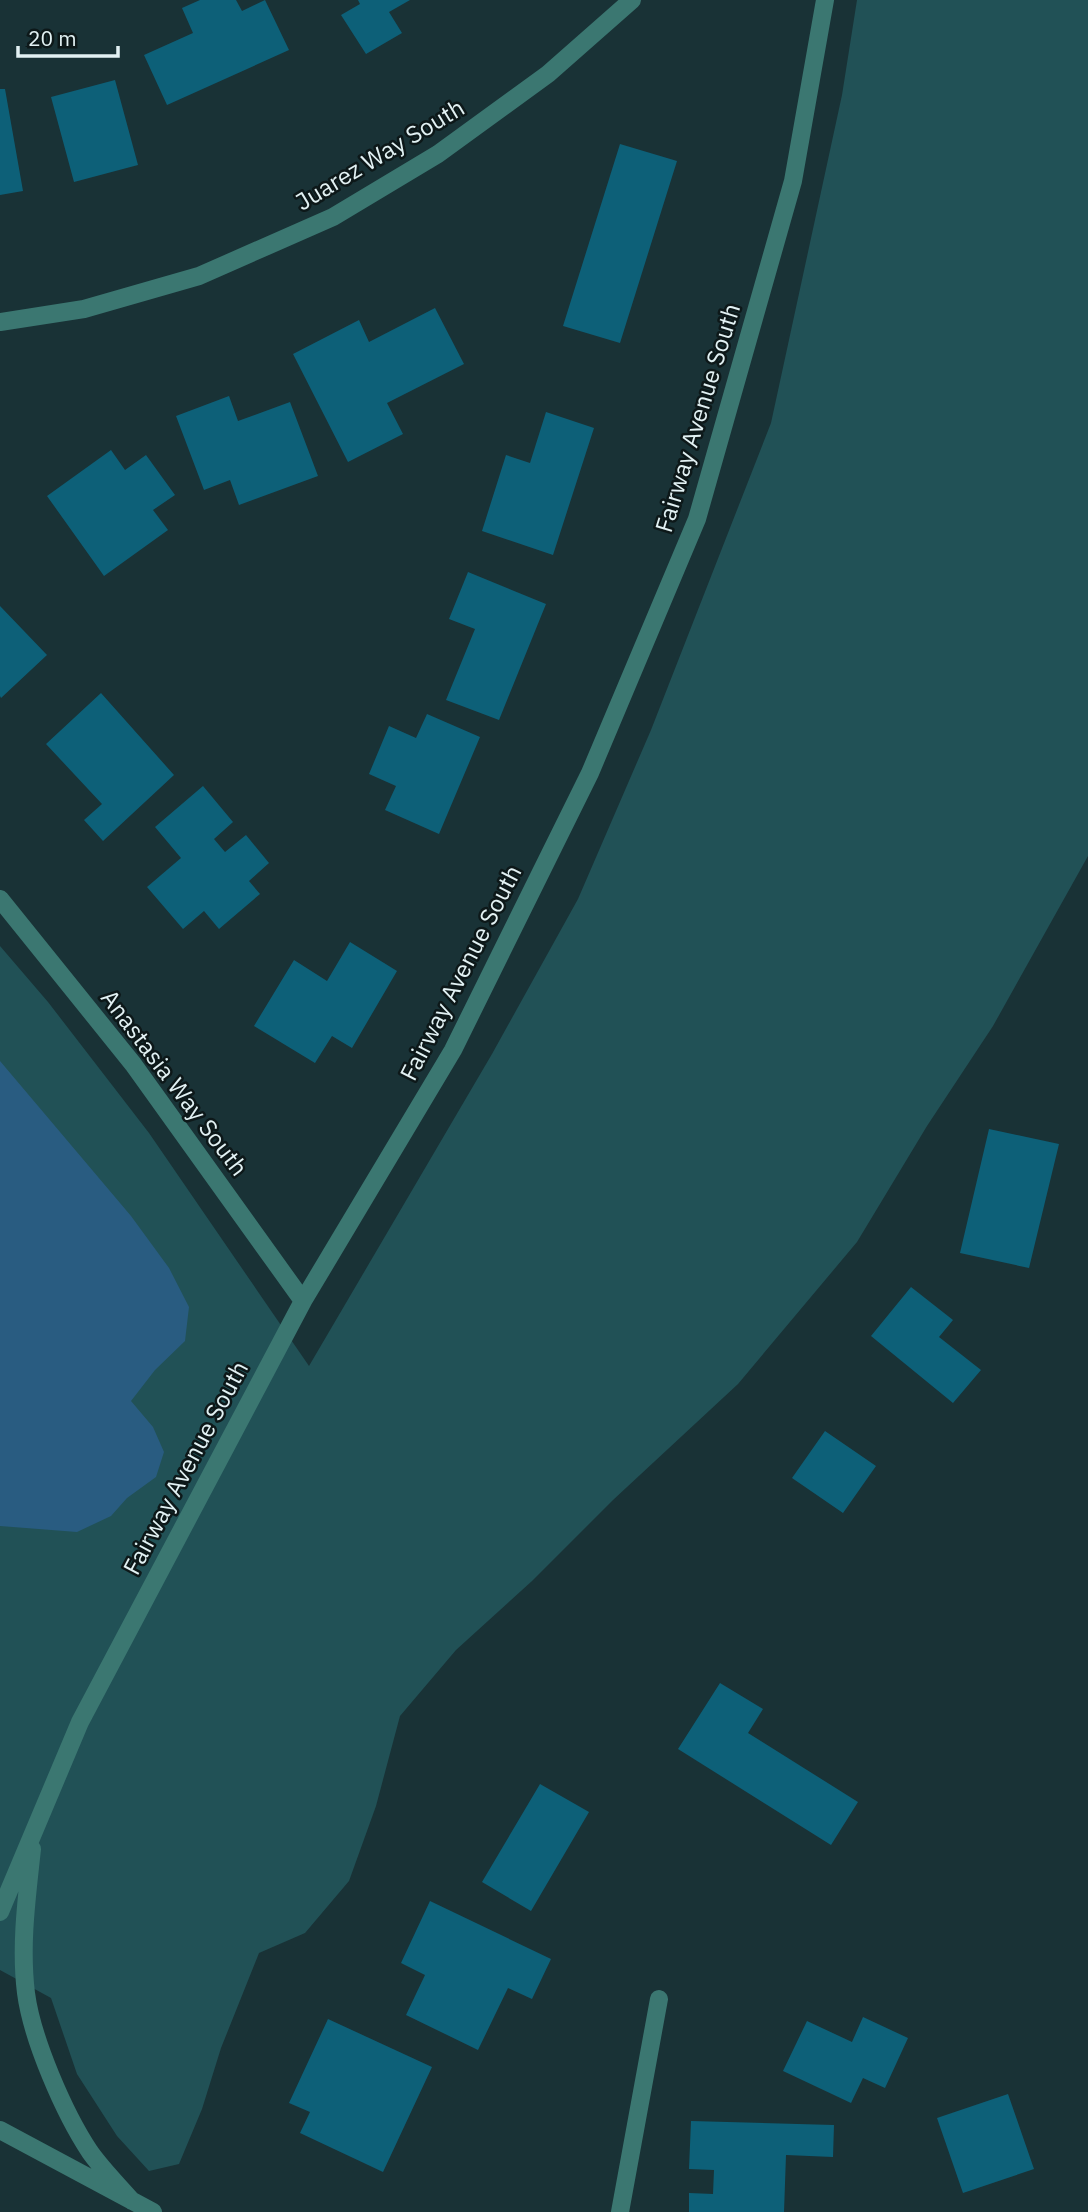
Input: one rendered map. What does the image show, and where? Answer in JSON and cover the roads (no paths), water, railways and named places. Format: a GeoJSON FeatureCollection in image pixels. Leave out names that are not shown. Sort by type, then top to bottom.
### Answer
{"type":"FeatureCollection","features":[{"type":"Feature","properties":{"kind":"street","name":"Juarez Way South"},"geometry":{"type":"LineString","coordinates":[[0,322],[85,309],[199,276],[333,217],[438,154],[548,74],[632,0]]}},
{"type":"Feature","properties":{"kind":"street","name":"Fairway Avenue South"},"geometry":{"type":"LineString","coordinates":[[0,1912],[80,1722],[303,1301],[453,1050],[590,772],[697,519],[793,181],[825,0]]}},
{"type":"Feature","properties":{"kind":"street","name":"Anastasia Way South"},"geometry":{"type":"LineString","coordinates":[[0,899],[133,1064],[303,1301]]}},
{"type":"Feature","properties":{"kind":"street"},"geometry":{"type":"LineString","coordinates":[[35,1829],[24,1925],[26,1994],[29,2007],[43,2055],[67,2112],[91,2153],[132,2201]]}},
{"type":"Feature","properties":{"kind":"street"},"geometry":{"type":"LineString","coordinates":[[620,2212],[659,1999]]}},
{"type":"Feature","properties":{"kind":"street"},"geometry":{"type":"LineString","coordinates":[[0,2130],[153,2212]]}}]}
